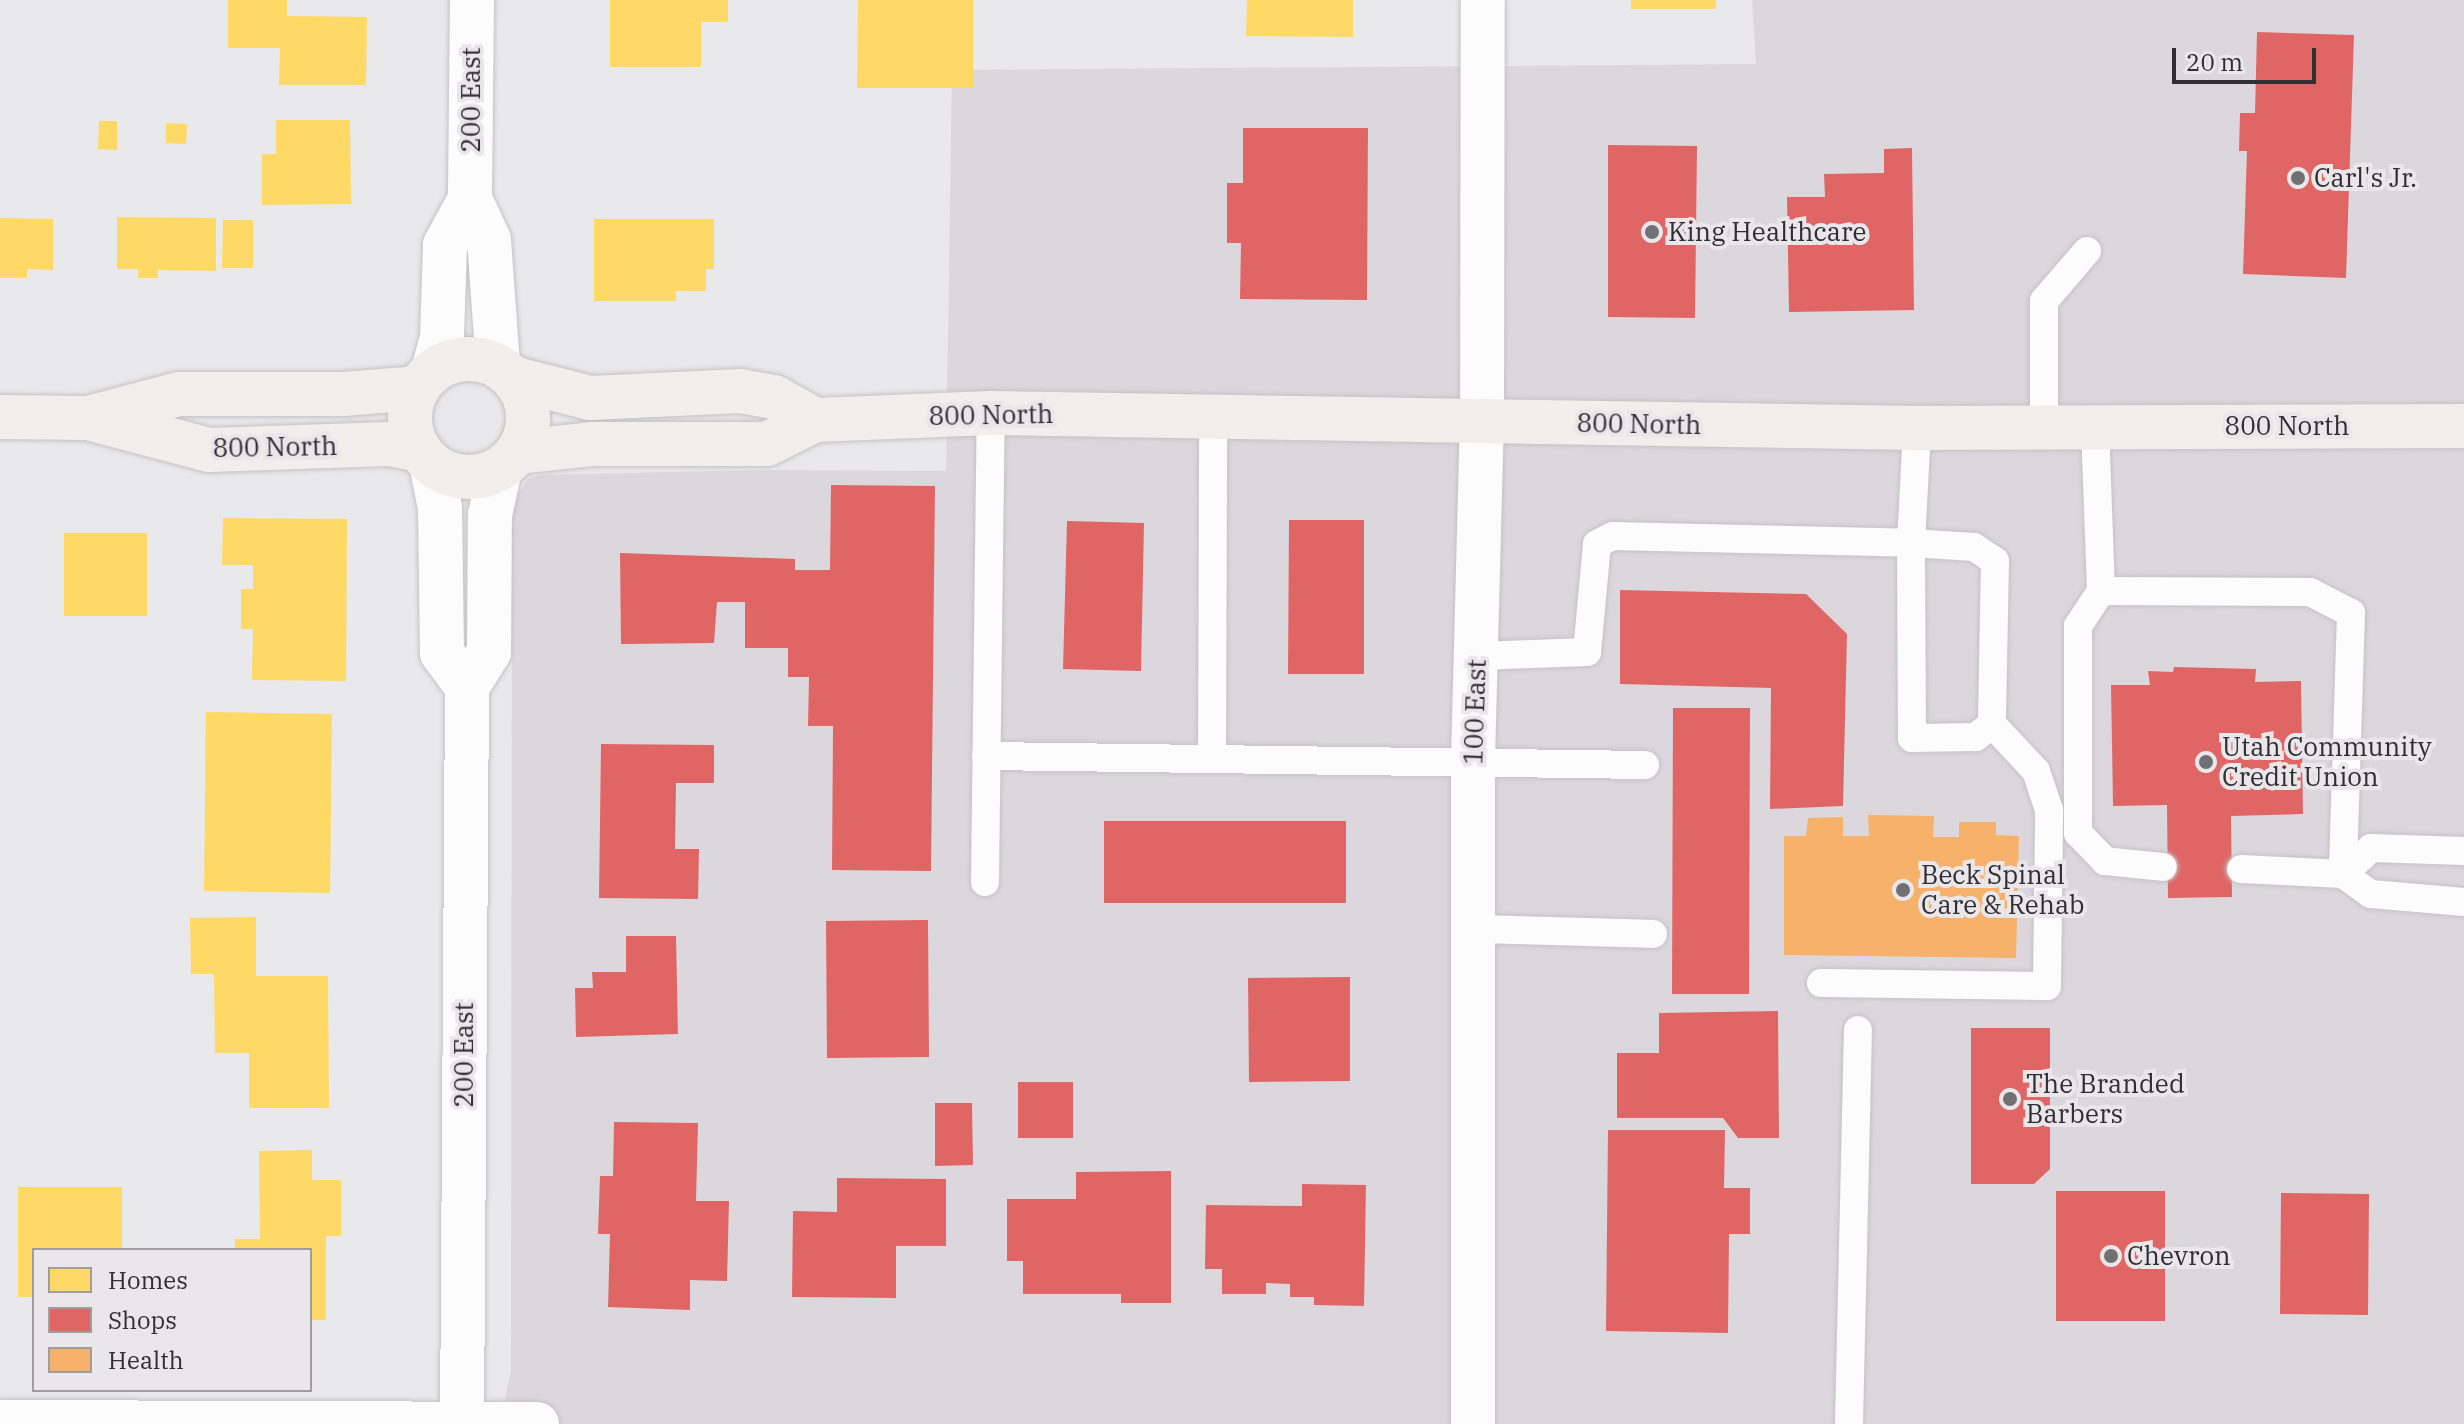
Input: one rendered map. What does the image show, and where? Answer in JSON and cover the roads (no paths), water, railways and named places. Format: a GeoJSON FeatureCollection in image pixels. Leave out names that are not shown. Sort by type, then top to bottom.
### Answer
{"type":"FeatureCollection","features":[{"type":"Feature","properties":{"kind":"street","name":"200 East"},"geometry":{"type":"LineString","coordinates":[[472,0],[470,199],[489,240],[507,372]]}},
{"type":"Feature","properties":{"kind":"street","name":"100 East"},"geometry":{"type":"LineString","coordinates":[[1473,1424],[1473,760],[1482,421],[1483,0]]}},
{"type":"Feature","properties":{"kind":"street","name":"200 East"},"geometry":{"type":"LineString","coordinates":[[425,379],[442,337],[445,245],[470,199]]}},
{"type":"Feature","properties":{"kind":"street"},"geometry":{"type":"LineString","coordinates":[[507,372],[529,415],[490,515],[489,652],[467,687],[442,653],[440,508],[425,457],[409,419],[425,379],[465,358],[590,398],[740,391],[774,397],[815,420]]}},
{"type":"Feature","properties":{"kind":"street","name":"800 North"},"geometry":{"type":"LineString","coordinates":[[88,418],[179,394],[343,394],[425,379]]}},
{"type":"Feature","properties":{"kind":"street","name":"800 North"},"geometry":{"type":"LineString","coordinates":[[509,460],[592,444],[767,444],[815,420],[991,413],[1917,428],[2464,426]]}},
{"type":"Feature","properties":{"kind":"street","name":"800 North"},"geometry":{"type":"LineString","coordinates":[[0,417],[88,418],[209,450],[389,444],[425,457]]}},
{"type":"Feature","properties":{"kind":"street"},"geometry":{"type":"LineString","coordinates":[[425,457],[465,477],[509,460]]}},
{"type":"Feature","properties":{"kind":"street","name":"200 East"},"geometry":{"type":"LineString","coordinates":[[462,1424],[467,687]]}},
{"type":"Feature","properties":{"kind":"street"},"geometry":{"type":"LineString","coordinates":[[0,1422],[537,1424]]}},
{"type":"Feature","properties":{"kind":"lane"},"geometry":{"type":"LineString","coordinates":[[2044,428],[2044,301],[2087,251]]}},
{"type":"Feature","properties":{"kind":"lane"},"geometry":{"type":"LineString","coordinates":[[985,882],[991,413]]}},
{"type":"Feature","properties":{"kind":"lane"},"geometry":{"type":"LineString","coordinates":[[1212,759],[1213,417]]}},
{"type":"Feature","properties":{"kind":"lane"},"geometry":{"type":"LineString","coordinates":[[2095,427],[2101,591],[2078,626],[2078,833],[2105,861],[2163,867]]}},
{"type":"Feature","properties":{"kind":"lane"},"geometry":{"type":"LineString","coordinates":[[1917,428],[1911,543],[1912,738],[1976,737],[1992,724]]}},
{"type":"Feature","properties":{"kind":"lane"},"geometry":{"type":"LineString","coordinates":[[1477,656],[1587,652],[1597,544],[1613,536],[1974,547],[1995,561],[1992,724],[2036,771],[2049,810],[2047,986],[1821,983]]}},
{"type":"Feature","properties":{"kind":"lane"},"geometry":{"type":"LineString","coordinates":[[2101,591],[2310,592],[2351,613],[2343,874]]}},
{"type":"Feature","properties":{"kind":"lane"},"geometry":{"type":"LineString","coordinates":[[986,756],[1473,760],[1645,765]]}},
{"type":"Feature","properties":{"kind":"lane"},"geometry":{"type":"LineString","coordinates":[[2343,874],[2371,848],[2464,851]]}},
{"type":"Feature","properties":{"kind":"lane"},"geometry":{"type":"LineString","coordinates":[[2241,869],[2343,874],[2371,894],[2464,902]]}},
{"type":"Feature","properties":{"kind":"lane"},"geometry":{"type":"LineString","coordinates":[[1475,929],[1653,934]]}},
{"type":"Feature","properties":{"kind":"lane"},"geometry":{"type":"LineString","coordinates":[[1849,1424],[1858,1030]]}},
{"type":"Feature","properties":{"kind":"place","name":"Carl's Jr."},"geometry":{"type":"Point","coordinates":[2298,178]}},
{"type":"Feature","properties":{"kind":"place","name":"King Healthcare"},"geometry":{"type":"Point","coordinates":[1652,232]}},
{"type":"Feature","properties":{"kind":"place","name":"Utah Community Credit Union"},"geometry":{"type":"Point","coordinates":[2206,762]}},
{"type":"Feature","properties":{"kind":"place","name":"Beck Spinal Care & Rehab"},"geometry":{"type":"Point","coordinates":[1903,890]}},
{"type":"Feature","properties":{"kind":"place","name":"The Branded Barbers"},"geometry":{"type":"Point","coordinates":[2010,1099]}},
{"type":"Feature","properties":{"kind":"place","name":"Chevron"},"geometry":{"type":"Point","coordinates":[2111,1256]}}]}
